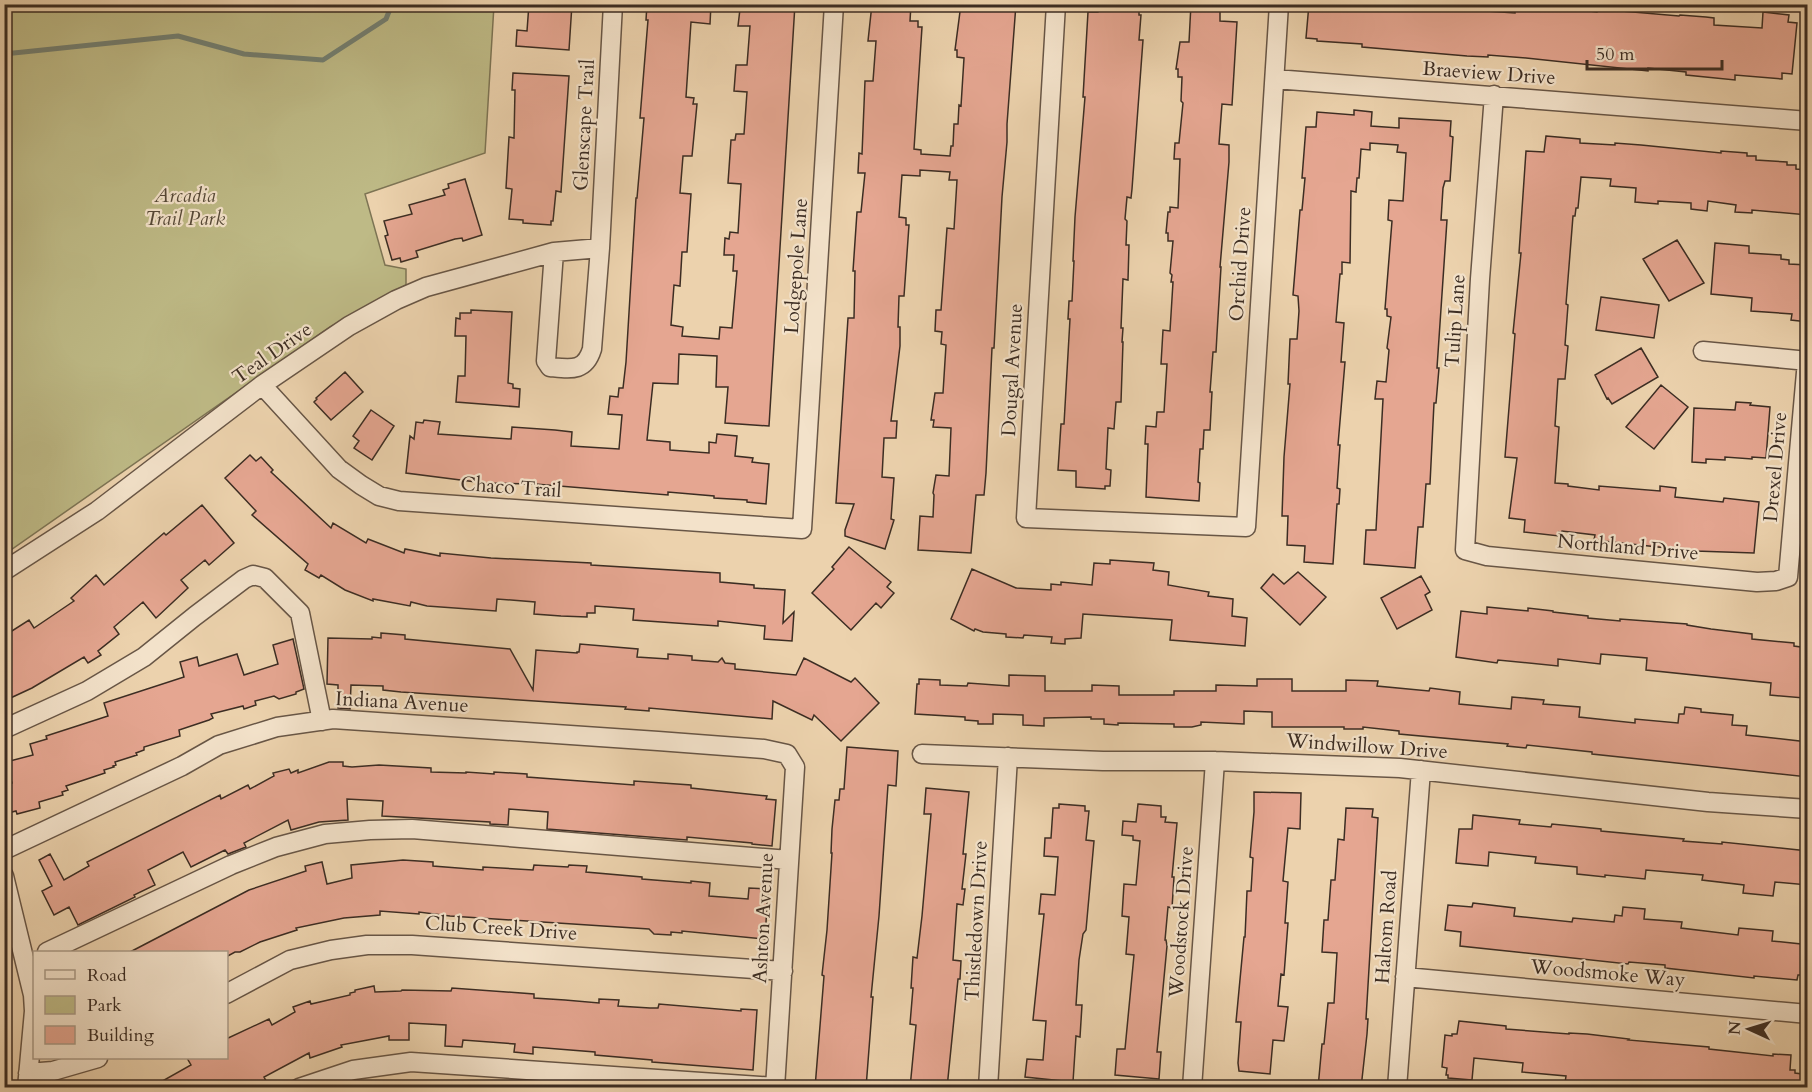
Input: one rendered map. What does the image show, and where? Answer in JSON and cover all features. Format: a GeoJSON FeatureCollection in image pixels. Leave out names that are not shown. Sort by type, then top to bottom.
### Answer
{"type":"FeatureCollection","features":[{"type":"Feature","properties":{"kind":"street","name":"Glenscape Trail"},"geometry":{"type":"LineString","coordinates":[[554,252],[546,361],[550,367],[581,366],[588,360],[592,348],[600,248],[613,4]]}},
{"type":"Feature","properties":{"kind":"street","name":"Lodgepole Lane"},"geometry":{"type":"LineString","coordinates":[[802,530],[834,4]]}},
{"type":"Feature","properties":{"kind":"street","name":"Dougal Avenue"},"geometry":{"type":"LineString","coordinates":[[1056,4],[1026,518],[1246,527]]}},
{"type":"Feature","properties":{"kind":"street","name":"Orchid Drive"},"geometry":{"type":"LineString","coordinates":[[1246,527],[1279,4]]}},
{"type":"Feature","properties":{"kind":"street","name":"Braeview Drive"},"geometry":{"type":"LineString","coordinates":[[1275,79],[1808,121]]}},
{"type":"Feature","properties":{"kind":"street","name":"Tulip Lane"},"geometry":{"type":"LineString","coordinates":[[1465,550],[1480,279],[1494,95]]}},
{"type":"Feature","properties":{"kind":"street","name":"Teal Drive"},"geometry":{"type":"LineString","coordinates":[[4,571],[97,511],[262,385],[349,326],[396,300],[426,287],[554,252],[600,248]]}},
{"type":"Feature","properties":{"kind":"street"},"geometry":{"type":"LineString","coordinates":[[1703,351],[1808,361]]}},
{"type":"Feature","properties":{"kind":"street","name":"Drexel Drive"},"geometry":{"type":"LineString","coordinates":[[1788,577],[1808,361]]}},
{"type":"Feature","properties":{"kind":"street","name":"Chaco Trail"},"geometry":{"type":"LineString","coordinates":[[262,385],[339,469],[360,485],[380,496],[399,501],[802,530]]}},
{"type":"Feature","properties":{"kind":"street","name":"Northland Drive"},"geometry":{"type":"LineString","coordinates":[[1465,550],[1487,556],[1757,582],[1776,581],[1788,577]]}},
{"type":"Feature","properties":{"kind":"street"},"geometry":{"type":"LineString","coordinates":[[4,729],[87,691],[144,657],[203,609],[253,575],[265,578],[300,613],[322,721]]}},
{"type":"Feature","properties":{"kind":"street","name":"Indiana Avenue"},"geometry":{"type":"LineString","coordinates":[[4,850],[182,766],[219,745],[277,727],[333,719],[764,749],[787,754]]}},
{"type":"Feature","properties":{"kind":"street","name":"Ashton Avenue"},"geometry":{"type":"LineString","coordinates":[[775,1087],[795,767],[787,754]]}},
{"type":"Feature","properties":{"kind":"street","name":"Windwillow Drive"},"geometry":{"type":"LineString","coordinates":[[922,754],[1103,761],[1215,760],[1400,768],[1708,802],[1808,809]]}},
{"type":"Feature","properties":{"kind":"street","name":"Thistledown Drive"},"geometry":{"type":"LineString","coordinates":[[988,1088],[1008,757]]}},
{"type":"Feature","properties":{"kind":"street","name":"Woodstock Drive"},"geometry":{"type":"LineString","coordinates":[[1192,1088],[1215,760]]}},
{"type":"Feature","properties":{"kind":"street","name":"Haltom Road"},"geometry":{"type":"LineString","coordinates":[[1397,1088],[1421,770]]}},
{"type":"Feature","properties":{"kind":"street"},"geometry":{"type":"LineString","coordinates":[[49,951],[231,865],[276,847],[325,834],[370,830],[412,830],[789,860]]}},
{"type":"Feature","properties":{"kind":"street"},"geometry":{"type":"LineString","coordinates":[[4,876],[30,961],[33,995]]}},
{"type":"Feature","properties":{"kind":"street","name":"Club Creek Drive"},"geometry":{"type":"LineString","coordinates":[[228,993],[290,960],[331,950],[367,945],[412,945],[783,970]]}},
{"type":"Feature","properties":{"kind":"street","name":"Woodsmoke Way"},"geometry":{"type":"LineString","coordinates":[[1404,977],[1808,1014]]}},
{"type":"Feature","properties":{"kind":"street"},"geometry":{"type":"LineString","coordinates":[[33,1022],[28,1080],[95,1059]]}},
{"type":"Feature","properties":{"kind":"street"},"geometry":{"type":"LineString","coordinates":[[299,1088],[352,1070],[411,1062],[775,1087]]}},
{"type":"Feature","properties":{"kind":"green space","name":"Arcadia Trail Park"},"geometry":{"type":"Polygon","coordinates":[[[5,5],[494,5],[485,153],[365,194],[385,265],[406,269],[406,285],[330,327],[5,554],[5,5]]]}},
{"type":"Feature","properties":{"kind":"building"},"geometry":{"type":"Polygon","coordinates":[[[529,4],[572,4],[569,50],[516,46],[517,30],[527,31],[529,4]]]}},
{"type":"Feature","properties":{"kind":"building"},"geometry":{"type":"Polygon","coordinates":[[[647,4],[711,4],[710,24],[691,22],[686,97],[694,98],[693,104],[697,104],[692,156],[683,156],[680,193],[691,194],[687,252],[682,252],[680,286],[674,285],[671,325],[683,327],[682,336],[719,339],[720,327],[732,328],[737,271],[733,271],[734,255],[724,255],[725,238],[729,239],[730,232],[738,233],[741,184],[728,183],[731,140],[735,140],[736,134],[744,134],[747,92],[734,91],[736,65],[747,65],[750,26],[738,26],[740,9],[743,9],[744,4],[795,4],[769,426],[725,423],[728,387],[716,387],[717,356],[679,354],[678,384],[653,383],[647,440],[670,442],[670,450],[709,453],[709,442],[716,443],[717,434],[737,436],[735,456],[753,458],[752,462],[769,464],[766,504],[668,492],[668,495],[535,484],[484,483],[406,473],[410,436],[414,439],[416,422],[423,423],[424,420],[440,422],[438,434],[511,439],[512,427],[555,430],[572,432],[571,446],[619,449],[622,415],[608,414],[610,396],[618,397],[619,388],[623,388],[626,362],[636,198],[644,118],[640,118],[648,20],[646,20],[647,4]]]}},
{"type":"Feature","properties":{"kind":"building"},"geometry":{"type":"Polygon","coordinates":[[[872,4],[911,4],[910,21],[918,21],[918,27],[922,27],[914,149],[921,150],[921,154],[950,156],[954,124],[958,124],[959,105],[961,106],[964,58],[957,57],[957,50],[955,50],[961,4],[1016,4],[994,348],[992,348],[986,473],[984,495],[976,495],[971,553],[918,550],[920,516],[933,517],[936,475],[949,476],[951,428],[933,427],[934,420],[931,420],[935,393],[943,393],[946,345],[941,344],[942,332],[935,331],[936,310],[941,310],[947,228],[954,229],[957,180],[949,180],[950,172],[920,170],[920,176],[902,175],[899,217],[906,218],[906,225],[909,225],[904,296],[899,296],[900,346],[891,421],[897,421],[896,438],[884,438],[882,477],[894,478],[891,519],[894,520],[885,549],[845,536],[854,504],[836,503],[848,318],[854,318],[855,271],[853,271],[857,212],[861,212],[865,173],[858,173],[859,153],[862,154],[865,81],[873,81],[876,41],[868,41],[872,4]]]}},
{"type":"Feature","properties":{"kind":"building"},"geometry":{"type":"Polygon","coordinates":[[[1100,4],[1139,4],[1139,15],[1141,15],[1139,40],[1143,40],[1132,189],[1131,198],[1127,197],[1125,219],[1127,221],[1126,245],[1129,245],[1128,280],[1123,279],[1121,402],[1116,402],[1114,429],[1108,428],[1106,469],[1111,470],[1110,486],[1105,486],[1105,489],[1076,487],[1076,471],[1058,470],[1061,424],[1064,424],[1069,301],[1072,301],[1088,12],[1098,12],[1100,4]]]}},
{"type":"Feature","properties":{"kind":"building"},"geometry":{"type":"Polygon","coordinates":[[[1191,4],[1220,4],[1220,21],[1237,22],[1232,105],[1222,104],[1219,144],[1229,145],[1229,162],[1220,267],[1216,352],[1213,352],[1210,392],[1212,392],[1210,430],[1204,430],[1203,449],[1200,449],[1199,501],[1146,497],[1148,444],[1145,444],[1146,426],[1156,427],[1157,412],[1164,412],[1167,364],[1161,364],[1163,330],[1170,331],[1173,282],[1171,282],[1170,273],[1173,241],[1168,241],[1168,233],[1166,233],[1170,207],[1178,208],[1180,159],[1174,159],[1175,143],[1179,143],[1183,103],[1181,101],[1182,77],[1178,77],[1178,69],[1176,69],[1180,42],[1189,42],[1191,4]]]}},
{"type":"Feature","properties":{"kind":"building"},"geometry":{"type":"Polygon","coordinates":[[[1309,4],[1456,4],[1456,9],[1515,13],[1515,4],[1531,4],[1597,12],[1598,9],[1706,17],[1714,18],[1714,25],[1762,28],[1763,12],[1789,15],[1788,22],[1797,23],[1792,74],[1782,73],[1782,79],[1735,75],[1735,80],[1648,68],[1648,71],[1526,58],[1467,56],[1317,41],[1317,39],[1306,38],[1309,4]]]}},
{"type":"Feature","properties":{"kind":"building"},"geometry":{"type":"Polygon","coordinates":[[[513,73],[569,76],[561,192],[556,191],[551,225],[523,223],[523,220],[509,219],[512,189],[506,188],[509,137],[514,138],[513,73]]]}},
{"type":"Feature","properties":{"kind":"building"},"geometry":{"type":"Polygon","coordinates":[[[1354,110],[1372,112],[1371,126],[1399,128],[1399,118],[1451,121],[1450,136],[1453,137],[1450,181],[1445,181],[1443,188],[1441,220],[1447,220],[1430,484],[1426,484],[1423,527],[1418,527],[1415,568],[1364,564],[1366,530],[1376,530],[1383,399],[1375,399],[1377,381],[1386,382],[1389,350],[1387,348],[1391,317],[1387,316],[1387,309],[1385,309],[1392,221],[1388,220],[1389,200],[1403,201],[1406,153],[1397,152],[1398,145],[1370,143],[1370,150],[1361,149],[1356,192],[1351,191],[1350,263],[1342,262],[1336,322],[1344,323],[1341,362],[1345,362],[1338,445],[1340,445],[1337,488],[1340,489],[1333,564],[1304,562],[1305,546],[1287,545],[1288,516],[1282,516],[1290,384],[1288,384],[1290,339],[1297,339],[1299,311],[1298,296],[1293,295],[1305,178],[1302,178],[1306,127],[1316,127],[1317,112],[1354,115],[1354,110]]]}},
{"type":"Feature","properties":{"kind":"building"},"geometry":{"type":"Polygon","coordinates":[[[1546,136],[1580,139],[1580,143],[1615,145],[1615,143],[1721,153],[1721,151],[1747,153],[1747,156],[1756,156],[1756,160],[1787,162],[1787,165],[1796,165],[1796,169],[1808,170],[1808,215],[1752,210],[1752,213],[1735,212],[1736,205],[1708,201],[1707,211],[1691,209],[1691,203],[1635,202],[1636,188],[1610,186],[1611,179],[1581,177],[1578,208],[1573,216],[1566,304],[1568,305],[1565,345],[1568,346],[1565,379],[1558,379],[1555,426],[1559,427],[1555,483],[1599,490],[1599,486],[1660,491],[1660,486],[1676,488],[1675,497],[1723,502],[1724,498],[1759,502],[1754,553],[1695,551],[1594,540],[1595,535],[1562,531],[1559,532],[1559,536],[1524,532],[1525,520],[1509,518],[1517,458],[1505,457],[1521,253],[1519,253],[1526,151],[1544,152],[1546,136]]]}},
{"type":"Feature","properties":{"kind":"building"},"geometry":{"type":"Polygon","coordinates":[[[465,179],[482,235],[463,241],[462,238],[455,239],[416,251],[418,257],[401,262],[400,258],[392,260],[385,236],[388,235],[384,221],[412,214],[409,205],[445,195],[443,190],[449,188],[448,184],[465,179]]]}},
{"type":"Feature","properties":{"kind":"building"},"geometry":{"type":"Polygon","coordinates":[[[1677,240],[1704,283],[1669,301],[1643,259],[1677,240]]]}},
{"type":"Feature","properties":{"kind":"building"},"geometry":{"type":"Polygon","coordinates":[[[1715,243],[1749,246],[1749,253],[1781,255],[1781,259],[1789,260],[1789,264],[1808,265],[1808,322],[1791,320],[1792,314],[1751,311],[1752,298],[1711,294],[1715,243]]]}},
{"type":"Feature","properties":{"kind":"building"},"geometry":{"type":"Polygon","coordinates":[[[1601,297],[1659,305],[1654,338],[1596,330],[1601,297]]]}},
{"type":"Feature","properties":{"kind":"building"},"geometry":{"type":"Polygon","coordinates":[[[471,310],[512,312],[508,383],[513,384],[513,388],[520,389],[519,407],[456,402],[458,376],[465,376],[466,336],[455,336],[456,318],[460,319],[460,313],[471,313],[471,310]]]}},
{"type":"Feature","properties":{"kind":"building"},"geometry":{"type":"Polygon","coordinates":[[[1641,348],[1658,377],[1612,404],[1595,375],[1641,348]]]}},
{"type":"Feature","properties":{"kind":"building"},"geometry":{"type":"Polygon","coordinates":[[[345,372],[363,392],[331,420],[314,402],[345,372]]]}},
{"type":"Feature","properties":{"kind":"building"},"geometry":{"type":"Polygon","coordinates":[[[1661,385],[1688,407],[1654,449],[1626,427],[1661,385]]]}},
{"type":"Feature","properties":{"kind":"building"},"geometry":{"type":"Polygon","coordinates":[[[1736,402],[1770,407],[1766,458],[1725,457],[1725,460],[1706,459],[1706,463],[1692,462],[1694,408],[1735,410],[1736,402]]]}},
{"type":"Feature","properties":{"kind":"building"},"geometry":{"type":"Polygon","coordinates":[[[371,410],[394,426],[372,460],[354,448],[359,441],[353,436],[371,410]]]}},
{"type":"Feature","properties":{"kind":"building"},"geometry":{"type":"Polygon","coordinates":[[[250,455],[256,461],[261,457],[273,470],[271,472],[331,528],[333,523],[366,543],[368,539],[404,553],[405,549],[440,556],[440,553],[720,573],[720,582],[754,585],[754,588],[785,590],[783,623],[794,612],[792,641],[764,639],[765,626],[718,621],[718,626],[633,620],[634,609],[595,606],[595,613],[587,613],[587,617],[534,614],[535,602],[497,599],[496,611],[427,606],[411,602],[410,606],[373,599],[373,601],[345,590],[321,575],[319,578],[305,570],[308,564],[252,515],[256,511],[225,478],[250,455]]]}},
{"type":"Feature","properties":{"kind":"building"},"geometry":{"type":"Polygon","coordinates":[[[202,505],[234,543],[209,565],[205,560],[181,580],[188,588],[156,618],[143,602],[114,627],[119,634],[98,651],[101,655],[88,663],[84,657],[32,688],[4,701],[4,636],[29,620],[34,628],[74,601],[71,598],[96,575],[104,585],[164,533],[166,535],[202,505]]]}},
{"type":"Feature","properties":{"kind":"building"},"geometry":{"type":"Polygon","coordinates":[[[849,547],[891,582],[887,587],[894,593],[881,608],[876,603],[851,630],[812,593],[834,569],[832,567],[849,547]]]}},
{"type":"Feature","properties":{"kind":"building"},"geometry":{"type":"Polygon","coordinates":[[[1110,560],[1154,563],[1153,570],[1169,572],[1168,585],[1209,592],[1208,596],[1233,599],[1232,616],[1247,618],[1245,646],[1170,640],[1172,620],[1083,614],[1081,638],[1065,639],[1065,644],[1051,643],[1052,637],[1024,635],[1023,638],[1006,637],[1006,634],[975,629],[974,631],[951,619],[972,569],[1016,588],[1051,590],[1051,584],[1061,585],[1061,582],[1092,585],[1094,563],[1110,564],[1110,560]]]}},
{"type":"Feature","properties":{"kind":"building"},"geometry":{"type":"Polygon","coordinates":[[[1298,572],[1326,597],[1300,625],[1261,588],[1273,574],[1284,584],[1298,572]]]}},
{"type":"Feature","properties":{"kind":"building"},"geometry":{"type":"Polygon","coordinates":[[[1421,576],[1430,592],[1425,595],[1432,610],[1397,629],[1381,598],[1421,576]]]}},
{"type":"Feature","properties":{"kind":"building"},"geometry":{"type":"Polygon","coordinates":[[[1487,607],[1528,611],[1528,608],[1620,621],[1620,619],[1687,624],[1752,634],[1752,639],[1794,643],[1794,646],[1808,648],[1804,698],[1770,695],[1771,683],[1646,670],[1647,658],[1601,654],[1600,664],[1558,659],[1558,666],[1498,660],[1497,663],[1456,657],[1461,611],[1487,614],[1487,607]]]}},
{"type":"Feature","properties":{"kind":"building"},"geometry":{"type":"Polygon","coordinates":[[[381,633],[405,635],[405,639],[510,649],[533,690],[536,650],[577,653],[580,644],[638,649],[637,657],[668,659],[668,654],[692,656],[692,660],[718,662],[722,658],[725,663],[735,664],[735,669],[796,675],[804,658],[851,682],[855,678],[879,703],[841,741],[814,715],[812,720],[773,701],[772,719],[649,708],[649,711],[625,709],[626,707],[401,692],[383,690],[383,686],[351,685],[350,709],[338,708],[338,685],[327,684],[328,638],[372,639],[372,637],[381,638],[381,633]]]}},
{"type":"Feature","properties":{"kind":"building"},"geometry":{"type":"Polygon","coordinates":[[[293,639],[304,689],[296,694],[279,699],[274,696],[255,701],[256,705],[244,709],[243,706],[211,714],[213,718],[209,720],[179,730],[180,736],[144,747],[144,750],[136,753],[137,755],[115,762],[114,767],[104,770],[105,773],[66,786],[68,790],[62,792],[63,795],[39,802],[40,808],[17,814],[16,811],[4,814],[4,785],[12,783],[6,762],[33,755],[30,744],[47,739],[46,736],[108,716],[104,703],[184,677],[180,662],[197,657],[199,666],[237,654],[244,675],[278,664],[273,645],[293,639]]]}},
{"type":"Feature","properties":{"kind":"building"},"geometry":{"type":"Polygon","coordinates":[[[1009,675],[1045,676],[1045,691],[1092,691],[1092,685],[1119,686],[1119,695],[1174,695],[1174,691],[1216,691],[1216,685],[1257,686],[1257,679],[1292,679],[1292,691],[1346,691],[1346,680],[1378,681],[1377,686],[1429,691],[1430,688],[1460,692],[1459,704],[1511,709],[1512,697],[1544,700],[1543,704],[1580,707],[1579,717],[1635,723],[1635,719],[1678,723],[1679,714],[1684,714],[1685,707],[1701,709],[1701,712],[1733,715],[1732,725],[1747,726],[1746,735],[1808,742],[1808,777],[1527,745],[1526,748],[1507,746],[1508,744],[1399,734],[1399,731],[1363,727],[1363,729],[1344,729],[1344,727],[1272,727],[1272,712],[1244,711],[1244,724],[1201,722],[1201,725],[1192,727],[1174,727],[1174,724],[1104,724],[1104,719],[1091,719],[1091,717],[1044,718],[1044,726],[1023,725],[1023,715],[993,714],[993,724],[978,724],[978,721],[965,720],[965,717],[915,714],[919,679],[940,680],[940,685],[967,686],[968,683],[1009,686],[1009,675]]]}},
{"type":"Feature","properties":{"kind":"building"},"geometry":{"type":"Polygon","coordinates":[[[847,747],[898,751],[896,786],[888,785],[866,1088],[815,1088],[832,829],[835,800],[839,800],[840,789],[844,789],[847,747]]]}},
{"type":"Feature","properties":{"kind":"building"},"geometry":{"type":"Polygon","coordinates":[[[329,762],[343,762],[343,766],[352,767],[379,765],[431,768],[431,772],[527,774],[527,777],[634,785],[634,781],[691,785],[691,788],[767,796],[766,799],[776,800],[772,846],[687,837],[687,840],[547,829],[548,812],[509,809],[508,825],[382,816],[383,801],[347,799],[348,820],[319,822],[291,830],[288,820],[244,843],[246,847],[228,854],[225,850],[191,867],[183,852],[148,870],[155,885],[78,925],[69,907],[54,915],[42,891],[52,886],[39,860],[50,854],[64,880],[89,866],[87,862],[220,795],[221,799],[248,785],[250,789],[274,776],[273,773],[289,769],[291,773],[298,770],[298,773],[329,762]]]}},
{"type":"Feature","properties":{"kind":"building"},"geometry":{"type":"Polygon","coordinates":[[[926,788],[969,792],[963,854],[966,854],[962,889],[965,889],[963,905],[957,904],[953,960],[961,961],[960,979],[958,979],[947,1088],[910,1088],[916,1025],[910,1024],[913,957],[917,958],[931,814],[924,814],[926,788]]]}},
{"type":"Feature","properties":{"kind":"building"},"geometry":{"type":"Polygon","coordinates":[[[1254,792],[1301,793],[1300,829],[1288,828],[1283,881],[1288,882],[1285,923],[1288,923],[1284,975],[1281,974],[1278,1006],[1288,1007],[1284,1041],[1273,1040],[1270,1074],[1239,1071],[1238,1063],[1241,1022],[1236,1022],[1245,937],[1247,891],[1251,891],[1253,858],[1250,857],[1254,792]]]}},
{"type":"Feature","properties":{"kind":"building"},"geometry":{"type":"Polygon","coordinates":[[[1059,804],[1085,806],[1085,811],[1089,811],[1086,840],[1094,841],[1086,930],[1083,934],[1079,960],[1076,1005],[1082,1005],[1080,1037],[1076,1036],[1073,1082],[1025,1077],[1027,1059],[1043,1060],[1046,1021],[1033,1020],[1044,914],[1039,914],[1041,894],[1055,895],[1058,857],[1044,856],[1045,838],[1051,838],[1053,808],[1059,808],[1059,804]]]}},
{"type":"Feature","properties":{"kind":"building"},"geometry":{"type":"Polygon","coordinates":[[[1138,804],[1161,806],[1161,817],[1166,817],[1165,822],[1177,823],[1172,877],[1174,877],[1172,908],[1168,907],[1165,940],[1167,946],[1157,1052],[1161,1052],[1159,1079],[1115,1075],[1117,1049],[1125,1049],[1134,955],[1126,954],[1129,917],[1122,916],[1124,884],[1136,885],[1140,841],[1133,840],[1133,836],[1122,835],[1123,821],[1136,822],[1138,804]]]}},
{"type":"Feature","properties":{"kind":"building"},"geometry":{"type":"Polygon","coordinates":[[[1346,808],[1373,809],[1372,817],[1378,818],[1367,1034],[1361,1088],[1318,1088],[1328,1003],[1334,1003],[1337,953],[1322,952],[1324,920],[1328,920],[1331,880],[1335,880],[1338,839],[1344,840],[1346,808]]]}},
{"type":"Feature","properties":{"kind":"building"},"geometry":{"type":"Polygon","coordinates":[[[1473,815],[1520,820],[1519,824],[1551,827],[1552,824],[1684,839],[1683,841],[1722,844],[1722,842],[1808,851],[1808,885],[1775,882],[1773,896],[1743,893],[1744,885],[1702,880],[1703,875],[1646,870],[1645,879],[1577,874],[1577,867],[1535,863],[1536,857],[1489,852],[1488,866],[1456,863],[1459,829],[1472,829],[1473,815]]]}},
{"type":"Feature","properties":{"kind":"building"},"geometry":{"type":"Polygon","coordinates":[[[403,860],[433,862],[433,866],[483,870],[483,867],[533,870],[534,865],[587,866],[586,872],[642,877],[642,879],[710,883],[709,896],[748,899],[749,888],[768,889],[765,939],[682,931],[682,933],[671,932],[671,935],[654,934],[649,929],[380,911],[380,915],[344,918],[296,928],[297,930],[228,956],[228,951],[132,951],[249,890],[306,871],[305,866],[322,862],[327,884],[352,878],[351,865],[403,860]]]}},
{"type":"Feature","properties":{"kind":"building"},"geometry":{"type":"Polygon","coordinates":[[[1473,903],[1515,908],[1514,916],[1572,922],[1573,918],[1614,922],[1615,915],[1622,916],[1623,907],[1645,909],[1644,919],[1682,922],[1681,928],[1738,935],[1739,928],[1773,931],[1772,941],[1801,944],[1801,951],[1806,951],[1803,975],[1798,975],[1797,980],[1754,976],[1754,978],[1665,968],[1665,965],[1629,962],[1628,964],[1460,946],[1461,932],[1445,930],[1448,905],[1472,907],[1473,903]]]}},
{"type":"Feature","properties":{"kind":"building"},"geometry":{"type":"Polygon","coordinates":[[[374,986],[375,992],[451,991],[452,988],[534,994],[534,998],[599,1003],[599,999],[619,1000],[618,1006],[658,1008],[659,1004],[741,1011],[741,1009],[757,1010],[753,1070],[652,1062],[652,1060],[595,1055],[595,1052],[533,1047],[533,1054],[514,1052],[515,1044],[463,1040],[462,1047],[445,1046],[446,1025],[409,1023],[409,1040],[389,1040],[389,1036],[341,1045],[342,1047],[310,1058],[309,1053],[264,1077],[270,1088],[150,1088],[191,1065],[188,1059],[228,1059],[228,1038],[269,1019],[272,1025],[295,1012],[293,1007],[310,1001],[311,1004],[350,995],[355,990],[374,986]]]}},
{"type":"Feature","properties":{"kind":"building"},"geometry":{"type":"Polygon","coordinates":[[[1459,1021],[1506,1026],[1506,1029],[1587,1034],[1773,1056],[1773,1054],[1791,1055],[1790,1070],[1802,1074],[1801,1088],[1666,1088],[1640,1085],[1639,1088],[1604,1088],[1605,1085],[1565,1083],[1566,1076],[1522,1072],[1523,1063],[1474,1058],[1472,1080],[1448,1078],[1447,1068],[1442,1067],[1445,1035],[1457,1034],[1459,1021]]]}},
{"type":"Feature","properties":{"kind":"waterway"},"geometry":{"type":"LineString","coordinates":[[4,54],[178,36],[244,54],[323,60],[386,19],[392,4]]}}]}
